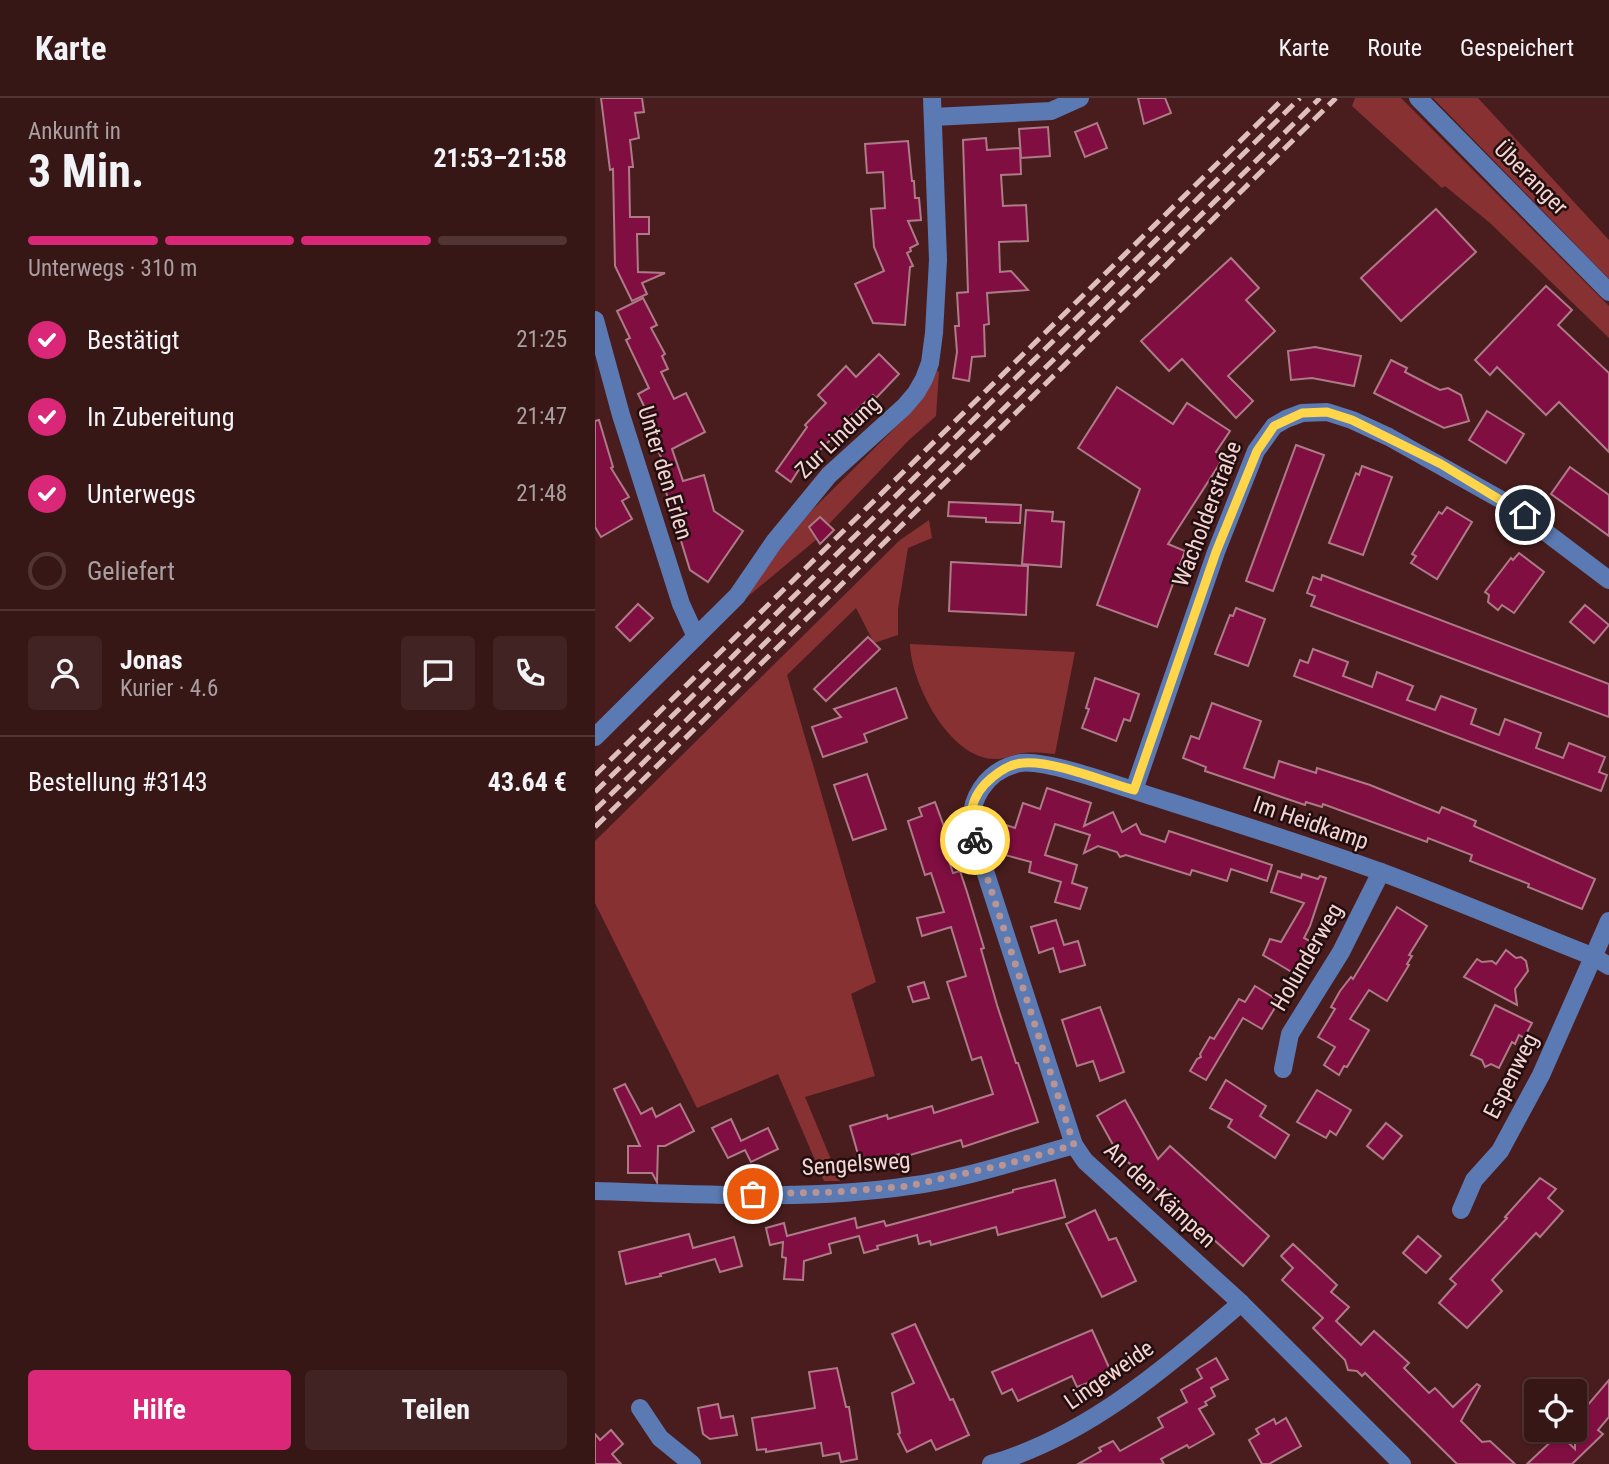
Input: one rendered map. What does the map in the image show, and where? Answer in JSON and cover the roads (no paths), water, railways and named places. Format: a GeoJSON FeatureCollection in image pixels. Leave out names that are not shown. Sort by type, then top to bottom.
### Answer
{"type":"FeatureCollection","features":[{"type":"Feature","properties":{"kind":"street","name":"Zur Lindung"},"geometry":{"type":"LineString","coordinates":[[595,737],[737,596],[774,542],[829,475],[904,407],[924,379],[930,363],[934,333],[938,260],[932,98]]}},
{"type":"Feature","properties":{"kind":"street"},"geometry":{"type":"LineString","coordinates":[[933,117],[1051,111],[1080,98]]}},
{"type":"Feature","properties":{"kind":"street","name":"Überanger"},"geometry":{"type":"LineString","coordinates":[[1418,98],[1609,292]]}},
{"type":"Feature","properties":{"kind":"street","name":"Unter den Erlen"},"geometry":{"type":"LineString","coordinates":[[595,320],[621,415],[681,604],[697,637]]}},
{"type":"Feature","properties":{"kind":"street","name":"Wacholderstraße"},"geometry":{"type":"LineString","coordinates":[[1134,790],[1216,552],[1257,451],[1274,426],[1286,419],[1302,413],[1327,412],[1389,437],[1507,503],[1609,580]]}},
{"type":"Feature","properties":{"kind":"street","name":"Im Heidkamp"},"geometry":{"type":"LineString","coordinates":[[991,779],[1010,766],[1023,763],[1048,765],[1134,790],[1381,872],[1602,961]]}},
{"type":"Feature","properties":{"kind":"street","name":"An den Kämpen"},"geometry":{"type":"LineString","coordinates":[[991,779],[982,788],[971,808],[973,834],[1074,1145],[1085,1161],[1241,1303],[1402,1464]]}},
{"type":"Feature","properties":{"kind":"street","name":"Holunderweg"},"geometry":{"type":"LineString","coordinates":[[1283,1069],[1290,1034],[1341,953],[1381,872]]}},
{"type":"Feature","properties":{"kind":"street"},"geometry":{"type":"LineString","coordinates":[[1602,961],[1609,921]]}},
{"type":"Feature","properties":{"kind":"street","name":"Espenweg"},"geometry":{"type":"LineString","coordinates":[[1461,1210],[1474,1180],[1500,1152],[1602,961]]}},
{"type":"Feature","properties":{"kind":"street","name":"Sengelsweg"},"geometry":{"type":"LineString","coordinates":[[595,1191],[726,1195],[834,1192],[909,1186],[1003,1165],[1074,1145]]}},
{"type":"Feature","properties":{"kind":"street","name":"Lingeweide"},"geometry":{"type":"LineString","coordinates":[[991,1464],[1014,1457],[1075,1430],[1127,1396],[1241,1303]]}},
{"type":"Feature","properties":{"kind":"street"},"geometry":{"type":"LineString","coordinates":[[641,1408],[660,1438],[692,1464]]}},
{"type":"Feature","properties":{"kind":"railway"},"geometry":{"type":"LineString","coordinates":[[595,775],[1284,98]]}},
{"type":"Feature","properties":{"kind":"railway"},"geometry":{"type":"LineString","coordinates":[[595,792],[1300,98]]}},
{"type":"Feature","properties":{"kind":"railway"},"geometry":{"type":"LineString","coordinates":[[595,810],[1320,98]]}},
{"type":"Feature","properties":{"kind":"railway"},"geometry":{"type":"LineString","coordinates":[[595,827],[1336,98]]}}]}
